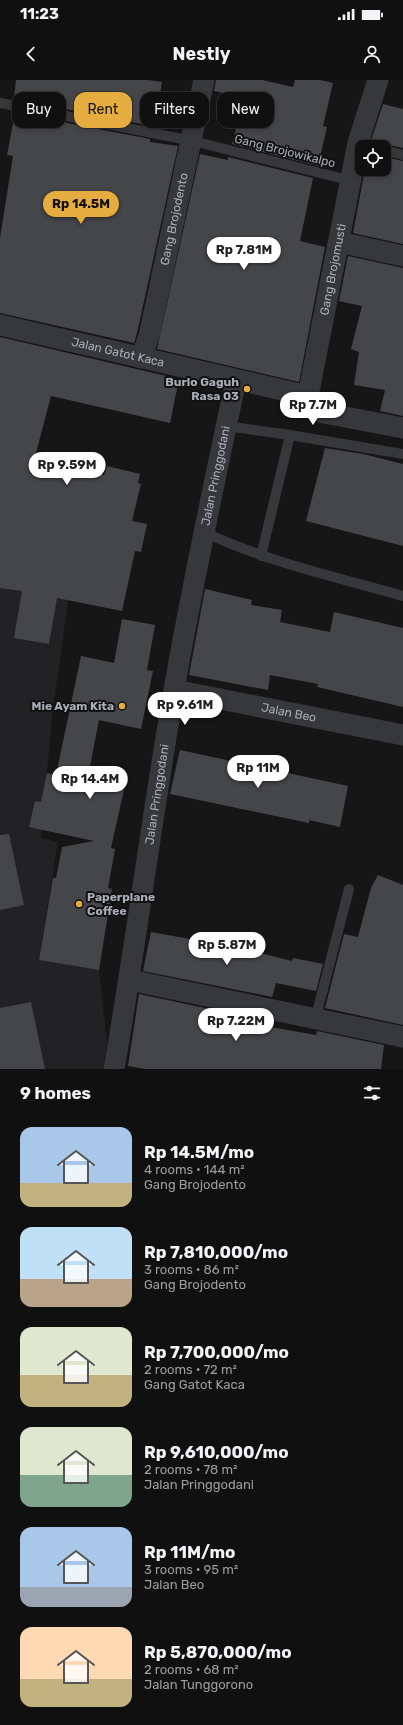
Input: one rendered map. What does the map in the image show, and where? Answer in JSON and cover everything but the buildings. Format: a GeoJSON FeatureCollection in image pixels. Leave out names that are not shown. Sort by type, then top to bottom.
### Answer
{"type":"FeatureCollection","features":[{"type":"Feature","properties":{"kind":"street","name":"Gang Brojodento"},"geometry":{"type":"LineString","coordinates":[[141,358],[149,336],[193,142],[204,80]]}},
{"type":"Feature","properties":{"kind":"street","name":"Gang Brojomusti"},"geometry":{"type":"LineString","coordinates":[[308,396],[352,181],[378,80]]}},
{"type":"Feature","properties":{"kind":"street"},"geometry":{"type":"LineString","coordinates":[[339,242],[403,256]]}},
{"type":"Feature","properties":{"kind":"street","name":"Jalan Gatot Kaca"},"geometry":{"type":"LineString","coordinates":[[0,325],[308,396]]}},
{"type":"Feature","properties":{"kind":"street","name":"Jalan Pringgodani"},"geometry":{"type":"LineString","coordinates":[[114,1069],[130,980],[174,690],[204,532],[236,380]]}},
{"type":"Feature","properties":{"kind":"street"},"geometry":{"type":"LineString","coordinates":[[308,396],[313,407],[324,413],[403,428]]}},
{"type":"Feature","properties":{"kind":"street","name":"Jalan Beo"},"geometry":{"type":"LineString","coordinates":[[174,690],[403,735]]}},
{"type":"Feature","properties":{"kind":"street"},"geometry":{"type":"LineString","coordinates":[[130,980],[315,1020],[403,1037]]}},
{"type":"Feature","properties":{"kind":"lane","name":"Gang Brojowikalpo"},"geometry":{"type":"LineString","coordinates":[[0,103],[193,142],[352,181]]}},
{"type":"Feature","properties":{"kind":"lane"},"geometry":{"type":"LineString","coordinates":[[391,152],[403,155]]}},
{"type":"Feature","properties":{"kind":"lane"},"geometry":{"type":"LineString","coordinates":[[226,426],[403,454]]}},
{"type":"Feature","properties":{"kind":"lane"},"geometry":{"type":"LineString","coordinates":[[261,556],[290,435]]}},
{"type":"Feature","properties":{"kind":"lane"},"geometry":{"type":"LineString","coordinates":[[204,532],[235,548],[403,596]]}},
{"type":"Feature","properties":{"kind":"lane"},"geometry":{"type":"LineString","coordinates":[[315,1020],[349,889]]}},
{"type":"Feature","properties":{"kind":"shaded area"},"geometry":{"type":"Polygon","coordinates":[[[0,522],[77,536],[52,717],[41,838],[58,842],[39,960],[99,970],[107,1043],[103,1069],[0,1069],[0,522]]]}},
{"type":"Feature","properties":{"kind":"place","name":"Burlo Gaguh Rasa 03"},"geometry":{"type":"Point","coordinates":[247,389]}},
{"type":"Feature","properties":{"kind":"place","name":"Mie Ayam Kita"},"geometry":{"type":"Point","coordinates":[122,706]}},
{"type":"Feature","properties":{"kind":"place","name":"Paperplane Coffee"},"geometry":{"type":"Point","coordinates":[79,904]}}]}
